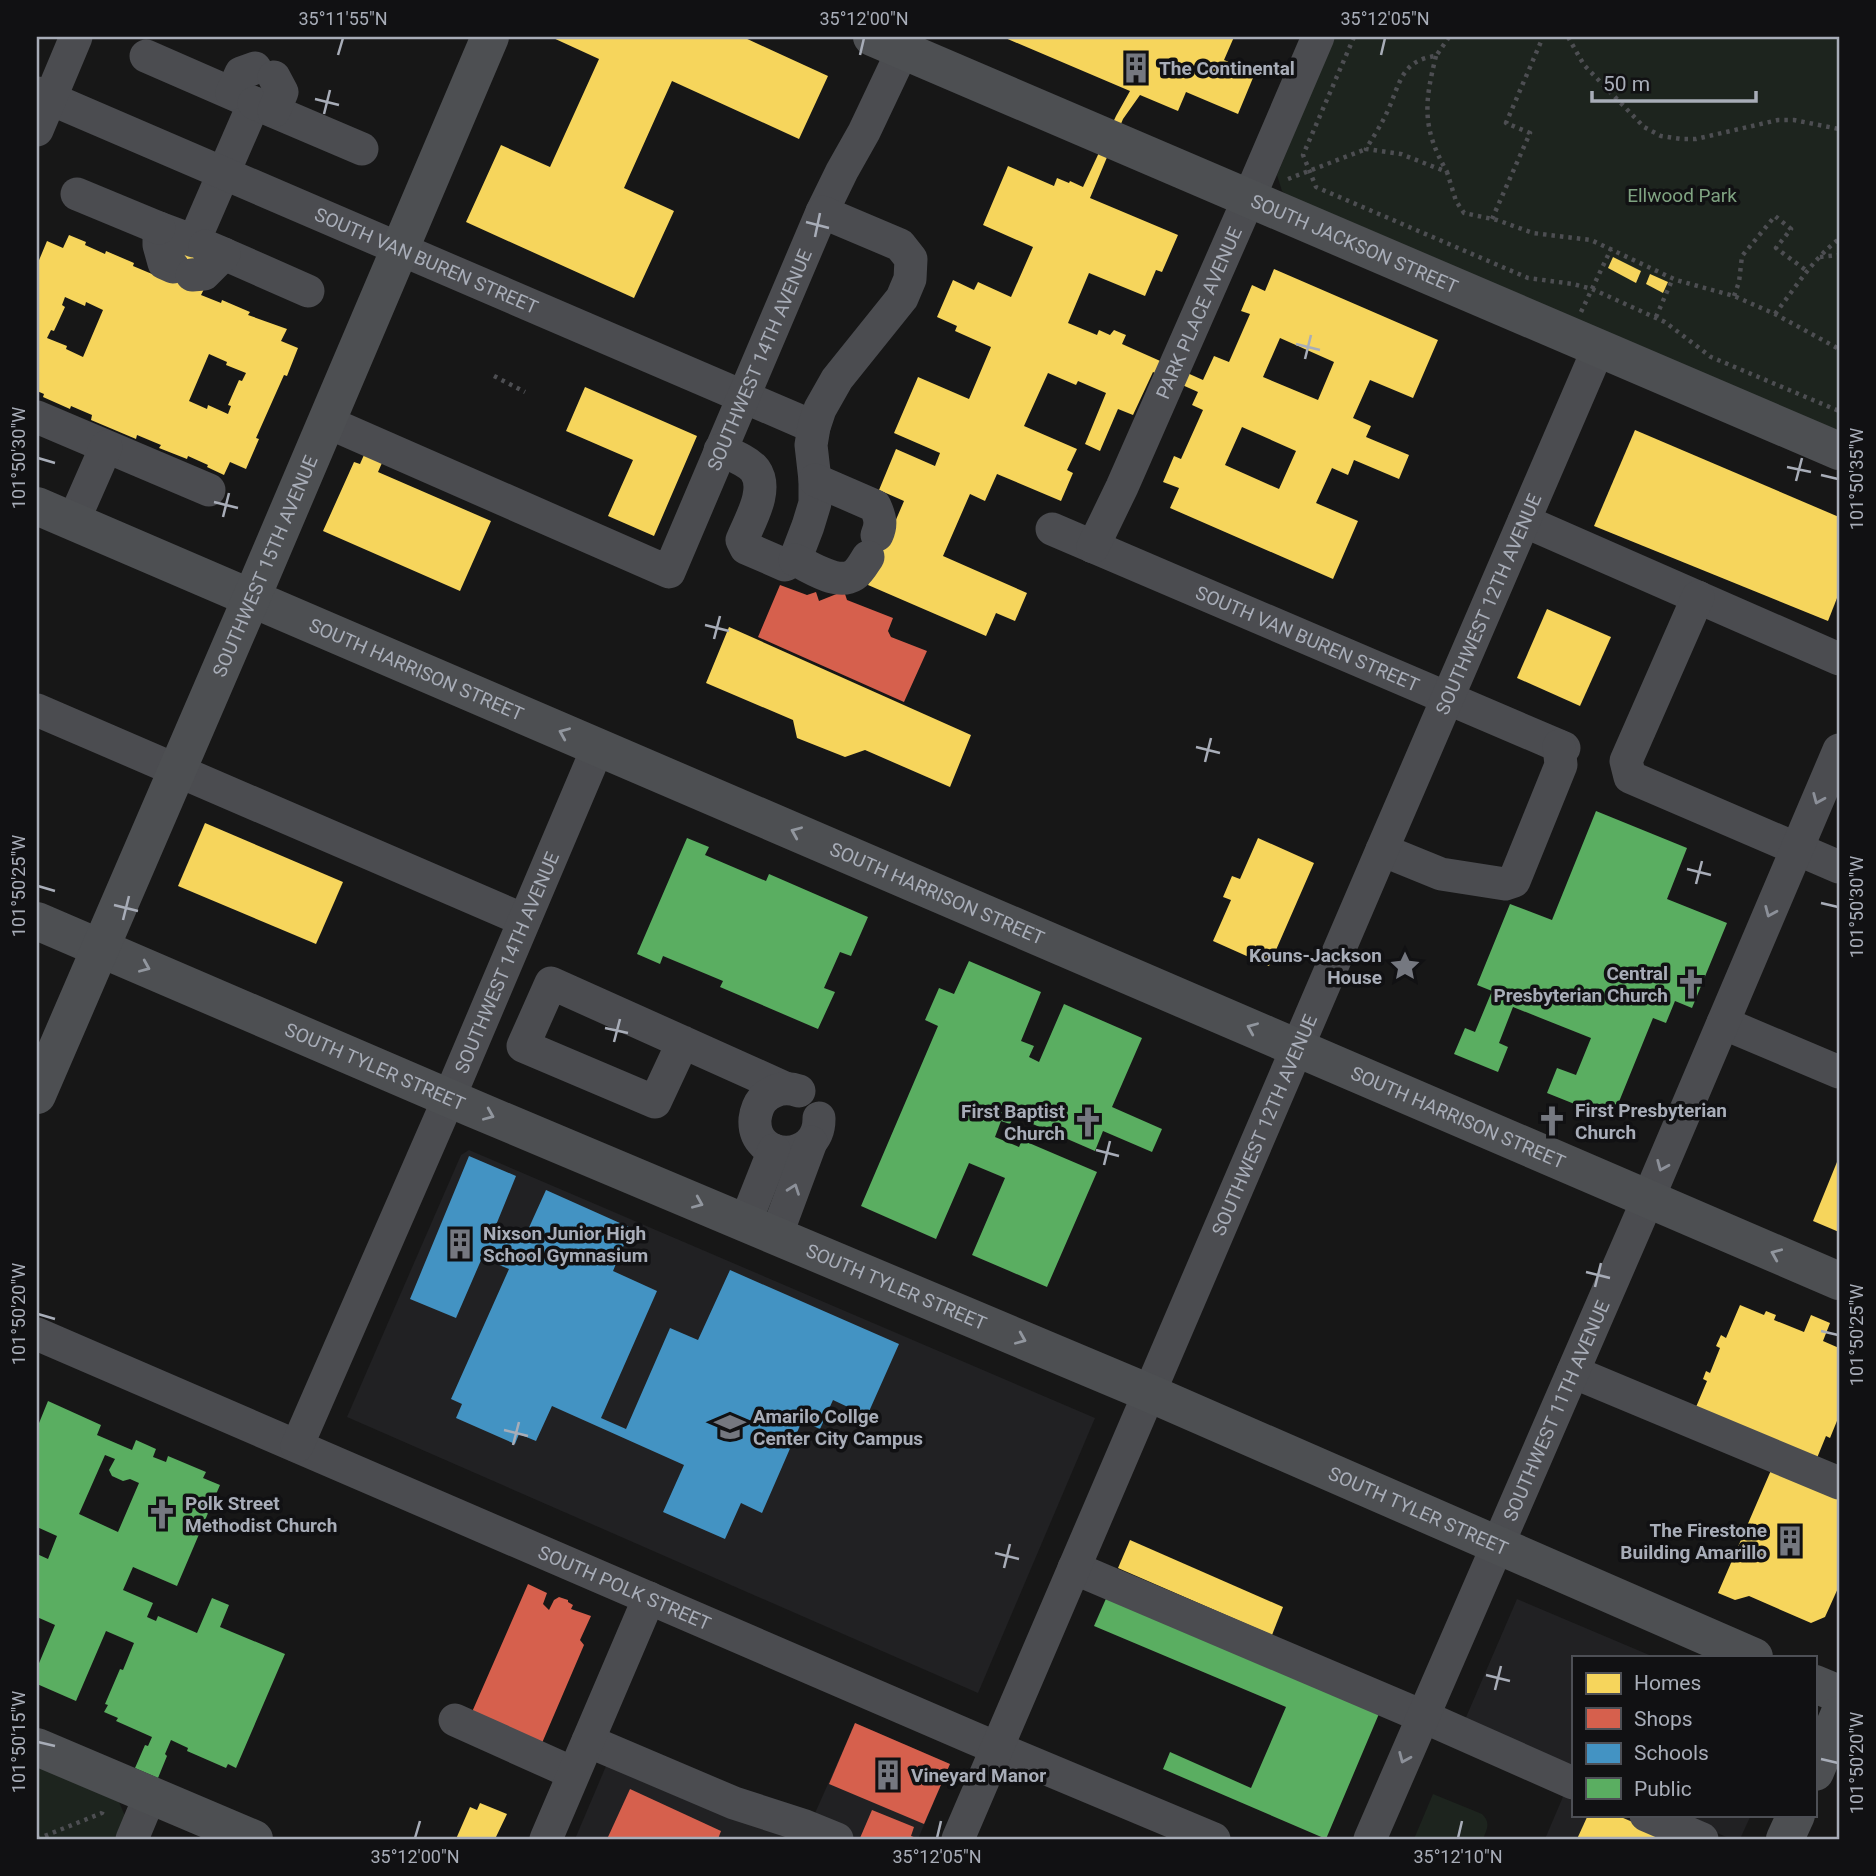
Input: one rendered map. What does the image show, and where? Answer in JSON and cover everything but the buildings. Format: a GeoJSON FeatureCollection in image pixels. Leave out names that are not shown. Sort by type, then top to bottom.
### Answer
{"type":"FeatureCollection","features":[{"type":"Feature","properties":{"kind":"main road","name":"SOUTHWEST 15TH AVENUE"},"geometry":{"type":"LineString","coordinates":[[40,1077],[177,771],[490,37]]}},
{"type":"Feature","properties":{"kind":"main road","name":"SOUTH JACKSON STREET"},"geometry":{"type":"LineString","coordinates":[[895,41],[1249,198],[1839,451]]}},
{"type":"Feature","properties":{"kind":"main road","name":"SOUTH HARRISON STREET"},"geometry":{"type":"LineString","coordinates":[[37,506],[1839,1281]]}},
{"type":"Feature","properties":{"kind":"main road","name":"SOUTH TYLER STREET"},"geometry":{"type":"LineString","coordinates":[[37,920],[449,1098],[1149,1393],[1752,1656]]}},
{"type":"Feature","properties":{"kind":"main road"},"geometry":{"type":"LineString","coordinates":[[1816,1684],[1839,1694]]}},
{"type":"Feature","properties":{"kind":"main road"},"geometry":{"type":"LineString","coordinates":[[1816,1770],[1839,1715]]}},
{"type":"Feature","properties":{"kind":"main road"},"geometry":{"type":"LineString","coordinates":[[37,1747],[254,1839]]}},
{"type":"Feature","properties":{"kind":"main road"},"geometry":{"type":"LineString","coordinates":[[1785,1839],[1796,1816]]}},
{"type":"Feature","properties":{"kind":"street"},"geometry":{"type":"LineString","coordinates":[[37,130],[43,96],[76,37]]}},
{"type":"Feature","properties":{"kind":"street","name":"PARK PLACE AVENUE"},"geometry":{"type":"LineString","coordinates":[[1093,547],[1122,487],[1318,37]]}},
{"type":"Feature","properties":{"kind":"street","name":"SOUTHWEST 14TH AVENUE"},"geometry":{"type":"LineString","coordinates":[[327,422],[669,572],[822,212],[864,132],[895,41]]}},
{"type":"Feature","properties":{"kind":"street"},"geometry":{"type":"LineString","coordinates":[[146,56],[362,149]]}},
{"type":"Feature","properties":{"kind":"street"},"geometry":{"type":"LineString","coordinates":[[194,241],[253,102],[241,73],[265,72],[282,92],[253,102]]}},
{"type":"Feature","properties":{"kind":"street","name":"SOUTH VAN BUREN STREET"},"geometry":{"type":"LineString","coordinates":[[43,96],[814,427]]}},
{"type":"Feature","properties":{"kind":"street"},"geometry":{"type":"LineString","coordinates":[[77,194],[309,291]]}},
{"type":"Feature","properties":{"kind":"street"},"geometry":{"type":"LineString","coordinates":[[720,450],[754,468],[761,483],[759,497],[742,540],[746,548],[785,565],[795,560],[815,503],[811,445],[820,409],[837,379],[902,298],[910,279],[911,259],[900,245],[822,212]]}},
{"type":"Feature","properties":{"kind":"street"},"geometry":{"type":"LineString","coordinates":[[159,228],[159,245],[164,262],[183,271],[204,274],[224,254]]}},
{"type":"Feature","properties":{"kind":"street","name":"SOUTHWEST 12TH AVENUE"},"geometry":{"type":"LineString","coordinates":[[958,1839],[1599,347]]}},
{"type":"Feature","properties":{"kind":"street"},"geometry":{"type":"LineString","coordinates":[[37,417],[209,490]]}},
{"type":"Feature","properties":{"kind":"street"},"geometry":{"type":"LineString","coordinates":[[73,522],[106,447]]}},
{"type":"Feature","properties":{"kind":"street"},"geometry":{"type":"LineString","coordinates":[[795,560],[835,578],[845,579],[856,574],[873,546],[880,528],[880,517],[875,506],[815,480]]}},
{"type":"Feature","properties":{"kind":"street"},"geometry":{"type":"LineString","coordinates":[[1524,521],[1839,659]]}},
{"type":"Feature","properties":{"kind":"street","name":"SOUTH VAN BUREN STREET"},"geometry":{"type":"LineString","coordinates":[[1052,529],[1561,747],[1561,765],[1514,881],[1504,884],[1441,874],[1382,850]]}},
{"type":"Feature","properties":{"kind":"street"},"geometry":{"type":"LineString","coordinates":[[1698,597],[1626,761],[1630,777],[1839,867]]}},
{"type":"Feature","properties":{"kind":"street"},"geometry":{"type":"LineString","coordinates":[[37,710],[524,920]]}},
{"type":"Feature","properties":{"kind":"street","name":"SOUTHWEST 14TH AVENUE"},"geometry":{"type":"LineString","coordinates":[[297,1446],[598,747]]}},
{"type":"Feature","properties":{"kind":"street","name":"SOUTHWEST 11TH AVENUE"},"geometry":{"type":"LineString","coordinates":[[1370,1839],[1648,1199],[1839,750]]}},
{"type":"Feature","properties":{"kind":"street"},"geometry":{"type":"LineString","coordinates":[[498,982],[543,999]]}},
{"type":"Feature","properties":{"kind":"street"},"geometry":{"type":"LineString","coordinates":[[683,1042],[655,1102],[523,1046],[551,983],[683,1042],[805,1111]]}},
{"type":"Feature","properties":{"kind":"street"},"geometry":{"type":"LineString","coordinates":[[1723,1023],[1839,1072]]}},
{"type":"Feature","properties":{"kind":"street"},"geometry":{"type":"LineString","coordinates":[[775,1090],[805,1111],[802,1149],[781,1153],[763,1143],[757,1134],[755,1114],[759,1104],[775,1090]]}},
{"type":"Feature","properties":{"kind":"street"},"geometry":{"type":"LineString","coordinates":[[760,1229],[805,1111]]}},
{"type":"Feature","properties":{"kind":"street"},"geometry":{"type":"LineString","coordinates":[[760,1229],[774,1150]]}},
{"type":"Feature","properties":{"kind":"street","name":"SOUTH POLK STREET"},"geometry":{"type":"LineString","coordinates":[[37,1334],[1214,1839]]}},
{"type":"Feature","properties":{"kind":"street"},"geometry":{"type":"LineString","coordinates":[[1573,1372],[1839,1483]]}},
{"type":"Feature","properties":{"kind":"street"},"geometry":{"type":"LineString","coordinates":[[1074,1568],[1572,1783]]}},
{"type":"Feature","properties":{"kind":"street"},"geometry":{"type":"LineString","coordinates":[[546,1839],[649,1598]]}},
{"type":"Feature","properties":{"kind":"street"},"geometry":{"type":"LineString","coordinates":[[455,1720],[573,1773]]}},
{"type":"Feature","properties":{"kind":"street"},"geometry":{"type":"LineString","coordinates":[[588,1741],[734,1803],[837,1839]]}},
{"type":"Feature","properties":{"kind":"street"},"geometry":{"type":"LineString","coordinates":[[132,1839],[150,1796]]}},
{"type":"Feature","properties":{"kind":"street"},"geometry":{"type":"LineString","coordinates":[[1648,1816],[1702,1839]]}},
{"type":"Feature","properties":{"kind":"path"},"geometry":{"type":"LineString","coordinates":[[1354,37],[1303,155],[1316,187],[1514,273],[1592,289],[1656,317],[1675,328],[1711,357],[1839,411]]}},
{"type":"Feature","properties":{"kind":"path"},"geometry":{"type":"LineString","coordinates":[[1449,37],[1436,56],[1429,85],[1427,110],[1429,131],[1437,155],[1447,172],[1456,201],[1464,213],[1533,233],[1591,240],[1673,278],[1734,296],[1775,314],[1839,349]]}},
{"type":"Feature","properties":{"kind":"path"},"geometry":{"type":"LineString","coordinates":[[1492,219],[1530,133],[1506,123],[1543,37]]}},
{"type":"Feature","properties":{"kind":"path"},"geometry":{"type":"LineString","coordinates":[[1568,37],[1584,65],[1644,127],[1661,136],[1696,139],[1778,120],[1794,120],[1839,129]]}},
{"type":"Feature","properties":{"kind":"path"},"geometry":{"type":"LineString","coordinates":[[1366,149],[1387,113],[1400,78],[1411,64],[1423,57],[1436,56]]}},
{"type":"Feature","properties":{"kind":"path"},"geometry":{"type":"LineString","coordinates":[[1289,179],[1366,149],[1401,154],[1447,172]]}},
{"type":"Feature","properties":{"kind":"path"},"geometry":{"type":"LineString","coordinates":[[1734,296],[1739,282],[1742,256],[1775,216],[1791,229],[1776,248],[1807,271]]}},
{"type":"Feature","properties":{"kind":"path"},"geometry":{"type":"LineString","coordinates":[[1775,314],[1807,271],[1827,248],[1839,239]]}},
{"type":"Feature","properties":{"kind":"path"},"geometry":{"type":"LineString","coordinates":[[1579,316],[1611,249]]}},
{"type":"Feature","properties":{"kind":"path"},"geometry":{"type":"LineString","coordinates":[[1819,257],[1839,255]]}},
{"type":"Feature","properties":{"kind":"path"},"geometry":{"type":"LineString","coordinates":[[1656,317],[1673,278]]}},
{"type":"Feature","properties":{"kind":"path"},"geometry":{"type":"LineString","coordinates":[[494,376],[526,392]]}},
{"type":"Feature","properties":{"kind":"path"},"geometry":{"type":"LineString","coordinates":[[37,1839],[102,1813]]}},
{"type":"Feature","properties":{"kind":"shaded area","name":"Amarilo Collge Center City Campus"},"geometry":{"type":"Polygon","coordinates":[[[469,1150],[1095,1418],[978,1693],[347,1417],[461,1155],[469,1150]]]}},
{"type":"Feature","properties":{"kind":"shaded area"},"geometry":{"type":"Polygon","coordinates":[[[1517,1599],[1652,1656],[1572,1656],[1572,1770],[1464,1722],[1517,1599]]]}},
{"type":"Feature","properties":{"kind":"shaded area","name":"Vineyard Manor"},"geometry":{"type":"Polygon","coordinates":[[[855,1723],[950,1764],[918,1839],[858,1839],[812,1820],[855,1723]]]}},
{"type":"Feature","properties":{"kind":"shaded area"},"geometry":{"type":"Polygon","coordinates":[[[609,1759],[800,1839],[575,1839],[609,1759]]]}},
{"type":"Feature","properties":{"kind":"shaded area"},"geometry":{"type":"Polygon","coordinates":[[[1565,1792],[1572,1795],[1572,1816],[1621,1816],[1677,1839],[1545,1839],[1565,1792]]]}},
{"type":"Feature","properties":{"kind":"shaded area"},"geometry":{"type":"Polygon","coordinates":[[[1678,1816],[1751,1816],[1740,1839],[1731,1839],[1678,1816]]]}},
{"type":"Feature","properties":{"kind":"green space","name":"Ellwood Park"},"geometry":{"type":"Polygon","coordinates":[[[1334,37],[1839,37],[1839,434],[1289,197],[1282,191],[1277,175],[1334,37]]]}},
{"type":"Feature","properties":{"kind":"green space"},"geometry":{"type":"Polygon","coordinates":[[[37,1766],[119,1802],[125,1816],[118,1839],[37,1839],[37,1766]]]}},
{"type":"Feature","properties":{"kind":"green space"},"geometry":{"type":"Polygon","coordinates":[[[1433,1794],[1482,1814],[1487,1823],[1483,1839],[1414,1839],[1433,1794]]]}},
{"type":"Feature","properties":{"kind":"place","name":"The Continental"},"geometry":{"type":"Point","coordinates":[1136,68]}},
{"type":"Feature","properties":{"kind":"place","name":"Kouns-Jackson House"},"geometry":{"type":"Point","coordinates":[1405,966]}},
{"type":"Feature","properties":{"kind":"place","name":"Central Presbyterian Church"},"geometry":{"type":"Point","coordinates":[1691,984]}},
{"type":"Feature","properties":{"kind":"place","name":"First Presbyterian Church"},"geometry":{"type":"Point","coordinates":[1552,1121]}},
{"type":"Feature","properties":{"kind":"place","name":"First Baptist Church"},"geometry":{"type":"Point","coordinates":[1088,1122]}},
{"type":"Feature","properties":{"kind":"place","name":"Nixson Junior High School Gymnasium"},"geometry":{"type":"Point","coordinates":[460,1244]}},
{"type":"Feature","properties":{"kind":"place","name":"Amarilo Collge Center City Campus"},"geometry":{"type":"Point","coordinates":[730,1427]}},
{"type":"Feature","properties":{"kind":"place","name":"Polk Street Methodist Church"},"geometry":{"type":"Point","coordinates":[162,1514]}},
{"type":"Feature","properties":{"kind":"place","name":"The Firestone Building Amarillo"},"geometry":{"type":"Point","coordinates":[1790,1541]}},
{"type":"Feature","properties":{"kind":"place","name":"Vineyard Manor"},"geometry":{"type":"Point","coordinates":[888,1775]}}]}
